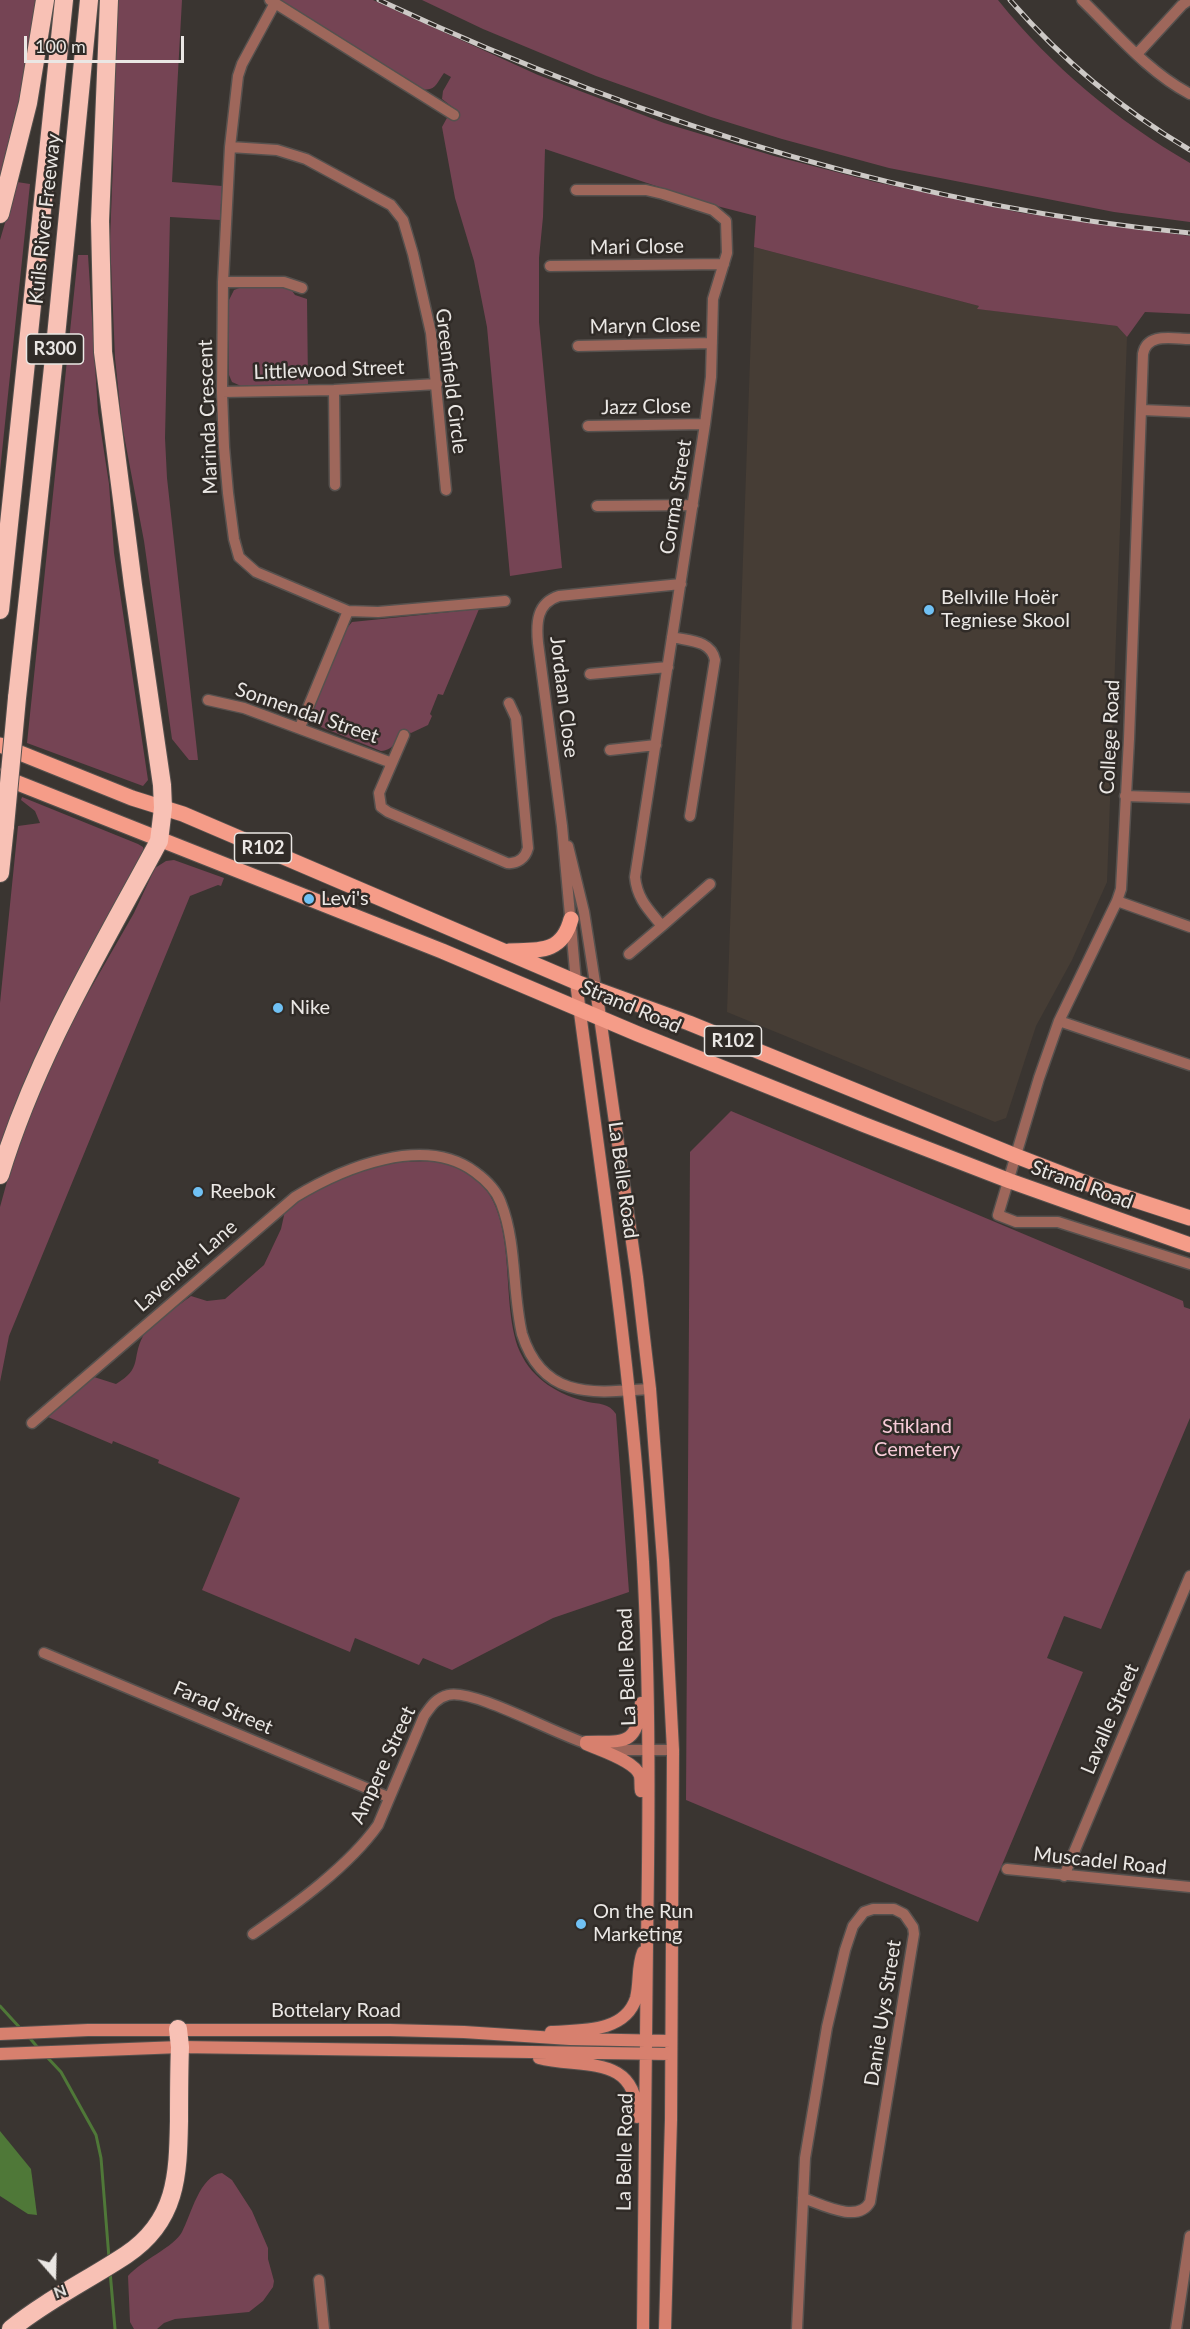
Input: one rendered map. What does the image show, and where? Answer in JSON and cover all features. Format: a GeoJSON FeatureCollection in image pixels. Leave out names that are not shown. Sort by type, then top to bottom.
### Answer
{"type":"FeatureCollection","features":[{"type":"Feature","properties":{"kind":"highway"},"geometry":{"type":"LineString","coordinates":[[0,214],[28,103],[45,0]]}},
{"type":"Feature","properties":{"kind":"highway","name":"Kuils River Freeway"},"geometry":{"type":"LineString","coordinates":[[0,610],[64,0]]}},
{"type":"Feature","properties":{"kind":"highway","name":"Kuils River Freeway"},"geometry":{"type":"LineString","coordinates":[[0,873],[89,0]]}},
{"type":"Feature","properties":{"kind":"highway"},"geometry":{"type":"LineString","coordinates":[[0,1175],[23,1106],[40,1066],[159,841],[163,808],[162,785],[103,352],[100,221],[109,0]]}},
{"type":"Feature","properties":{"kind":"highway"},"geometry":{"type":"LineString","coordinates":[[11,2329],[66,2289],[126,2255],[150,2235],[166,2210],[175,2187],[178,2168],[179,2038]]}},
{"type":"Feature","properties":{"kind":"main road","name":"R102"},"geometry":{"type":"LineString","coordinates":[[0,745],[132,798],[163,808]]}},
{"type":"Feature","properties":{"kind":"main road","name":"R102"},"geometry":{"type":"LineString","coordinates":[[0,776],[159,841]]}},
{"type":"Feature","properties":{"kind":"main road","name":"Strand Road"},"geometry":{"type":"LineString","coordinates":[[163,808],[183,814],[576,982],[689,1023],[1104,1190],[1190,1218]]}},
{"type":"Feature","properties":{"kind":"main road","name":"Strand Road"},"geometry":{"type":"LineString","coordinates":[[159,841],[442,951],[728,1070],[1010,1181],[1190,1245]]}},
{"type":"Feature","properties":{"kind":"main road"},"geometry":{"type":"LineString","coordinates":[[506,951],[538,950],[552,946],[562,941],[571,920]]}},
{"type":"Feature","properties":{"kind":"main road","name":"La Belle Road"},"geometry":{"type":"LineString","coordinates":[[576,982],[621,1314],[643,1561],[648,1688],[643,2329]]}},
{"type":"Feature","properties":{"kind":"main road","name":"La Belle Road"},"geometry":{"type":"LineString","coordinates":[[596,989],[636,1267],[650,1389],[663,1560],[673,1750],[671,2120],[664,2329]]}},
{"type":"Feature","properties":{"kind":"main road"},"geometry":{"type":"LineString","coordinates":[[584,1743],[621,1741],[628,1738],[638,1727],[640,1704],[648,1688]]}},
{"type":"Feature","properties":{"kind":"main road"},"geometry":{"type":"LineString","coordinates":[[584,1743],[626,1762],[636,1770],[640,1776],[643,1803],[648,1815]]}},
{"type":"Feature","properties":{"kind":"main road"},"geometry":{"type":"LineString","coordinates":[[514,2035],[602,2028],[623,2017],[635,2000],[639,1963],[647,1944]]}},
{"type":"Feature","properties":{"kind":"main road","name":"Bottelary Road"},"geometry":{"type":"LineString","coordinates":[[0,2034],[88,2030],[179,2038],[514,2052],[671,2054]]}},
{"type":"Feature","properties":{"kind":"main road","name":"Bottelary Road"},"geometry":{"type":"LineString","coordinates":[[0,2054],[97,2050],[179,2038],[399,2030],[671,2041]]}},
{"type":"Feature","properties":{"kind":"main road"},"geometry":{"type":"LineString","coordinates":[[514,2052],[545,2060],[607,2067],[630,2084],[637,2104],[637,2203],[644,2246]]}},
{"type":"Feature","properties":{"kind":"street"},"geometry":{"type":"LineString","coordinates":[[1082,0],[1137,54],[1173,85],[1190,94]]}},
{"type":"Feature","properties":{"kind":"street"},"geometry":{"type":"LineString","coordinates":[[273,2],[454,115]]}},
{"type":"Feature","properties":{"kind":"street","name":"Marinda Crescent"},"geometry":{"type":"LineString","coordinates":[[273,2],[242,63],[238,76],[230,147],[223,282],[222,392],[228,493],[234,540],[239,557],[256,572],[348,611],[378,612],[506,601]]}},
{"type":"Feature","properties":{"kind":"street"},"geometry":{"type":"LineString","coordinates":[[1137,54],[1184,2]]}},
{"type":"Feature","properties":{"kind":"street","name":"Greenfield Circle"},"geometry":{"type":"LineString","coordinates":[[230,147],[290,152],[321,166],[391,205],[403,220],[413,254],[430,333],[446,490]]}},
{"type":"Feature","properties":{"kind":"street","name":"Corma Street"},"geometry":{"type":"LineString","coordinates":[[576,190],[646,190],[685,200],[713,210],[726,222],[728,230],[728,253],[713,299],[711,377],[705,424],[635,877],[641,901],[662,926]]}},
{"type":"Feature","properties":{"kind":"street","name":"Mari Close"},"geometry":{"type":"LineString","coordinates":[[550,266],[724,264]]}},
{"type":"Feature","properties":{"kind":"street"},"geometry":{"type":"LineString","coordinates":[[223,282],[284,282],[302,288]]}},
{"type":"Feature","properties":{"kind":"street","name":"College Road"},"geometry":{"type":"LineString","coordinates":[[1190,339],[1157,338],[1146,345],[1143,354],[1129,739],[1121,889],[1059,1021],[1035,1091],[998,1215],[1016,1222],[1047,1221],[1067,1224],[1190,1264]]}},
{"type":"Feature","properties":{"kind":"street","name":"Maryn Close"},"geometry":{"type":"LineString","coordinates":[[578,346],[712,343]]}},
{"type":"Feature","properties":{"kind":"street","name":"Littlewood Street"},"geometry":{"type":"LineString","coordinates":[[222,392],[334,390],[436,384]]}},
{"type":"Feature","properties":{"kind":"street"},"geometry":{"type":"LineString","coordinates":[[334,390],[335,485]]}},
{"type":"Feature","properties":{"kind":"street"},"geometry":{"type":"LineString","coordinates":[[1142,410],[1190,412]]}},
{"type":"Feature","properties":{"kind":"street","name":"Jazz Close"},"geometry":{"type":"LineString","coordinates":[[588,426],[705,424]]}},
{"type":"Feature","properties":{"kind":"street"},"geometry":{"type":"LineString","coordinates":[[597,506],[693,505]]}},
{"type":"Feature","properties":{"kind":"street","name":"Jordaan Close"},"geometry":{"type":"LineString","coordinates":[[576,982],[562,826],[537,635],[539,612],[551,599],[559,596],[681,584]]}},
{"type":"Feature","properties":{"kind":"street"},"geometry":{"type":"LineString","coordinates":[[300,728],[348,611]]}},
{"type":"Feature","properties":{"kind":"street"},"geometry":{"type":"LineString","coordinates":[[672,637],[708,646],[714,653],[715,660],[690,816]]}},
{"type":"Feature","properties":{"kind":"street"},"geometry":{"type":"LineString","coordinates":[[590,674],[668,667]]}},
{"type":"Feature","properties":{"kind":"street","name":"Sonnendal Street"},"geometry":{"type":"LineString","coordinates":[[208,700],[244,708],[392,763]]}},
{"type":"Feature","properties":{"kind":"street","name":"Sonnendal Street"},"geometry":{"type":"LineString","coordinates":[[404,735],[379,794],[379,803],[384,811],[507,863],[519,861],[525,856],[528,848],[516,718],[508,703]]}},
{"type":"Feature","properties":{"kind":"street"},"geometry":{"type":"LineString","coordinates":[[610,750],[656,745]]}},
{"type":"Feature","properties":{"kind":"street"},"geometry":{"type":"LineString","coordinates":[[1125,796],[1190,798]]}},
{"type":"Feature","properties":{"kind":"street","name":"Jordaan Close"},"geometry":{"type":"LineString","coordinates":[[562,826],[584,912],[596,989]]}},
{"type":"Feature","properties":{"kind":"street"},"geometry":{"type":"LineString","coordinates":[[629,954],[710,884]]}},
{"type":"Feature","properties":{"kind":"street"},"geometry":{"type":"LineString","coordinates":[[1117,901],[1190,927]]}},
{"type":"Feature","properties":{"kind":"street"},"geometry":{"type":"LineString","coordinates":[[1059,1021],[1190,1065]]}},
{"type":"Feature","properties":{"kind":"street","name":"Lavender Lane"},"geometry":{"type":"LineString","coordinates":[[32,1423],[295,1197],[327,1179],[385,1159],[411,1155],[451,1158],[482,1177],[498,1197],[506,1216],[522,1334],[526,1347],[541,1369],[564,1386],[579,1391],[650,1389]]}},
{"type":"Feature","properties":{"kind":"street","name":"Lavalle Street"},"geometry":{"type":"LineString","coordinates":[[1064,1876],[1190,1576]]}},
{"type":"Feature","properties":{"kind":"street","name":"Farad Street"},"geometry":{"type":"LineString","coordinates":[[44,1653],[388,1797]]}},
{"type":"Feature","properties":{"kind":"street","name":"Ampere Street"},"geometry":{"type":"LineString","coordinates":[[254,1934],[360,1848],[378,1825],[424,1716],[434,1702],[445,1695],[471,1696],[584,1743],[609,1749],[673,1750]]}},
{"type":"Feature","properties":{"kind":"street","name":"Muscadel Road"},"geometry":{"type":"LineString","coordinates":[[1007,1869],[1190,1887]]}},
{"type":"Feature","properties":{"kind":"street","name":"Danie Uys Street"},"geometry":{"type":"LineString","coordinates":[[797,2329],[803,2198],[806,2147],[827,2027],[853,1926],[864,1912],[883,1908],[894,1909],[904,1914],[909,1920],[914,1935],[870,2202],[867,2208],[857,2213],[839,2210],[803,2198]]}},
{"type":"Feature","properties":{"kind":"street"},"geometry":{"type":"LineString","coordinates":[[1176,2329],[1190,2236]]}},
{"type":"Feature","properties":{"kind":"street"},"geometry":{"type":"LineString","coordinates":[[319,2280],[324,2329]]}},
{"type":"Feature","properties":{"kind":"shaded area","name":"Bellville Hoër Tegniese Skool"},"geometry":{"type":"Polygon","coordinates":[[[754,247],[979,306],[978,309],[1117,326],[1127,337],[1107,882],[1072,960],[1036,1026],[1006,1118],[995,1122],[727,1012],[754,247]]]}},
{"type":"Feature","properties":{"kind":"shaded area"},"geometry":{"type":"Polygon","coordinates":[[[0,2131],[31,2169],[37,2215],[28,2214],[0,2196],[0,2131]]]}},
{"type":"Feature","properties":{"kind":"green space"},"geometry":{"type":"Polygon","coordinates":[[[0,0],[39,0],[24,86],[0,189],[0,0]]]}},
{"type":"Feature","properties":{"kind":"green space"},"geometry":{"type":"Polygon","coordinates":[[[116,0],[182,0],[172,182],[222,186],[220,220],[170,217],[165,438],[167,478],[198,760],[189,760],[172,739],[144,541],[122,425],[115,358],[110,240],[113,163],[111,103],[116,0]]]}},
{"type":"Feature","properties":{"kind":"green space"},"geometry":{"type":"Polygon","coordinates":[[[280,0],[373,0],[538,75],[664,123],[774,156],[875,182],[1022,213],[1190,236],[1190,314],[1145,312],[1127,337],[1117,326],[977,309],[979,306],[754,247],[756,216],[713,205],[545,149],[539,258],[539,322],[562,568],[510,576],[487,327],[474,261],[455,198],[442,127],[448,116],[456,120],[460,113],[442,99],[443,91],[451,77],[444,73],[433,87],[423,89],[280,0]]]}},
{"type":"Feature","properties":{"kind":"green space"},"geometry":{"type":"Polygon","coordinates":[[[422,0],[998,0],[1040,48],[1086,90],[1136,129],[1190,163],[1190,222],[1114,212],[889,168],[782,139],[711,117],[596,76],[483,29],[422,0]]]}},
{"type":"Feature","properties":{"kind":"green space"},"geometry":{"type":"Polygon","coordinates":[[[17,182],[30,184],[0,471],[0,240],[17,182]]]}},
{"type":"Feature","properties":{"kind":"green space"},"geometry":{"type":"Polygon","coordinates":[[[78,255],[88,255],[98,412],[109,484],[114,553],[148,780],[143,786],[27,743],[78,255]]]}},
{"type":"Feature","properties":{"kind":"green space"},"geometry":{"type":"Polygon","coordinates":[[[242,287],[290,288],[295,295],[307,299],[308,385],[241,386],[232,382],[229,375],[229,300],[234,290],[242,287]]]}},
{"type":"Feature","properties":{"kind":"green space"},"geometry":{"type":"Polygon","coordinates":[[[479,609],[443,695],[438,694],[428,725],[411,733],[402,729],[397,741],[381,751],[321,727],[313,720],[312,711],[347,628],[352,622],[479,609]]]}},
{"type":"Feature","properties":{"kind":"green space"},"geometry":{"type":"Polygon","coordinates":[[[22,797],[138,844],[143,847],[144,851],[46,1033],[29,1070],[0,1147],[0,1003],[18,826],[40,823],[35,811],[21,800],[22,797]]]}},
{"type":"Feature","properties":{"kind":"green space"},"geometry":{"type":"Polygon","coordinates":[[[174,860],[224,878],[221,886],[218,885],[190,896],[9,1336],[0,1382],[0,1207],[19,1138],[61,1040],[134,913],[155,868],[166,861],[174,860]]]}},
{"type":"Feature","properties":{"kind":"green space","name":"Stikland Cemetery"},"geometry":{"type":"Polygon","coordinates":[[[731,1111],[1183,1301],[1184,1307],[1190,1309],[1190,1418],[1101,1629],[1064,1616],[1047,1658],[1083,1672],[978,1922],[686,1800],[690,1152],[731,1111]]]}},
{"type":"Feature","properties":{"kind":"green space"},"geometry":{"type":"Polygon","coordinates":[[[432,1161],[459,1167],[480,1182],[493,1202],[506,1250],[513,1329],[525,1362],[548,1385],[577,1399],[607,1406],[616,1414],[629,1592],[553,1618],[452,1670],[423,1658],[419,1665],[355,1638],[350,1652],[202,1590],[240,1498],[158,1463],[159,1460],[113,1441],[112,1444],[48,1417],[94,1377],[116,1384],[130,1373],[146,1332],[191,1296],[207,1301],[225,1299],[264,1265],[281,1229],[285,1211],[295,1202],[342,1178],[371,1168],[400,1162],[432,1161]]]}},
{"type":"Feature","properties":{"kind":"green space"},"geometry":{"type":"Polygon","coordinates":[[[222,2173],[232,2180],[252,2211],[268,2248],[273,2287],[263,2301],[249,2312],[175,2319],[164,2323],[157,2329],[134,2329],[130,2322],[128,2276],[178,2238],[202,2188],[214,2175],[222,2173]]]}},
{"type":"Feature","properties":{"kind":"waterway"},"geometry":{"type":"LineString","coordinates":[[0,2006],[21,2029]]}},
{"type":"Feature","properties":{"kind":"waterway"},"geometry":{"type":"LineString","coordinates":[[28,2036],[39,2049]]}},
{"type":"Feature","properties":{"kind":"waterway"},"geometry":{"type":"LineString","coordinates":[[46,2056],[61,2072],[96,2135],[101,2158],[109,2258]]}},
{"type":"Feature","properties":{"kind":"waterway"},"geometry":{"type":"LineString","coordinates":[[110,2271],[115,2329]]}},
{"type":"Feature","properties":{"kind":"railway"},"geometry":{"type":"LineString","coordinates":[[379,0],[574,83],[674,119],[775,151],[877,179],[980,202],[1085,220],[1190,233]]}},
{"type":"Feature","properties":{"kind":"railway"},"geometry":{"type":"LineString","coordinates":[[1010,0],[1050,43],[1094,82],[1140,118],[1190,150]]}},
{"type":"Feature","properties":{"kind":"place","name":"Bellville Hoër Tegniese Skool"},"geometry":{"type":"Point","coordinates":[929,610]}},
{"type":"Feature","properties":{"kind":"place","name":"Levi's"},"geometry":{"type":"Point","coordinates":[309,899]}},
{"type":"Feature","properties":{"kind":"place","name":"Nike"},"geometry":{"type":"Point","coordinates":[278,1008]}},
{"type":"Feature","properties":{"kind":"place","name":"Reebok"},"geometry":{"type":"Point","coordinates":[198,1192]}},
{"type":"Feature","properties":{"kind":"place","name":"On the Run Marketing"},"geometry":{"type":"Point","coordinates":[581,1924]}}]}
